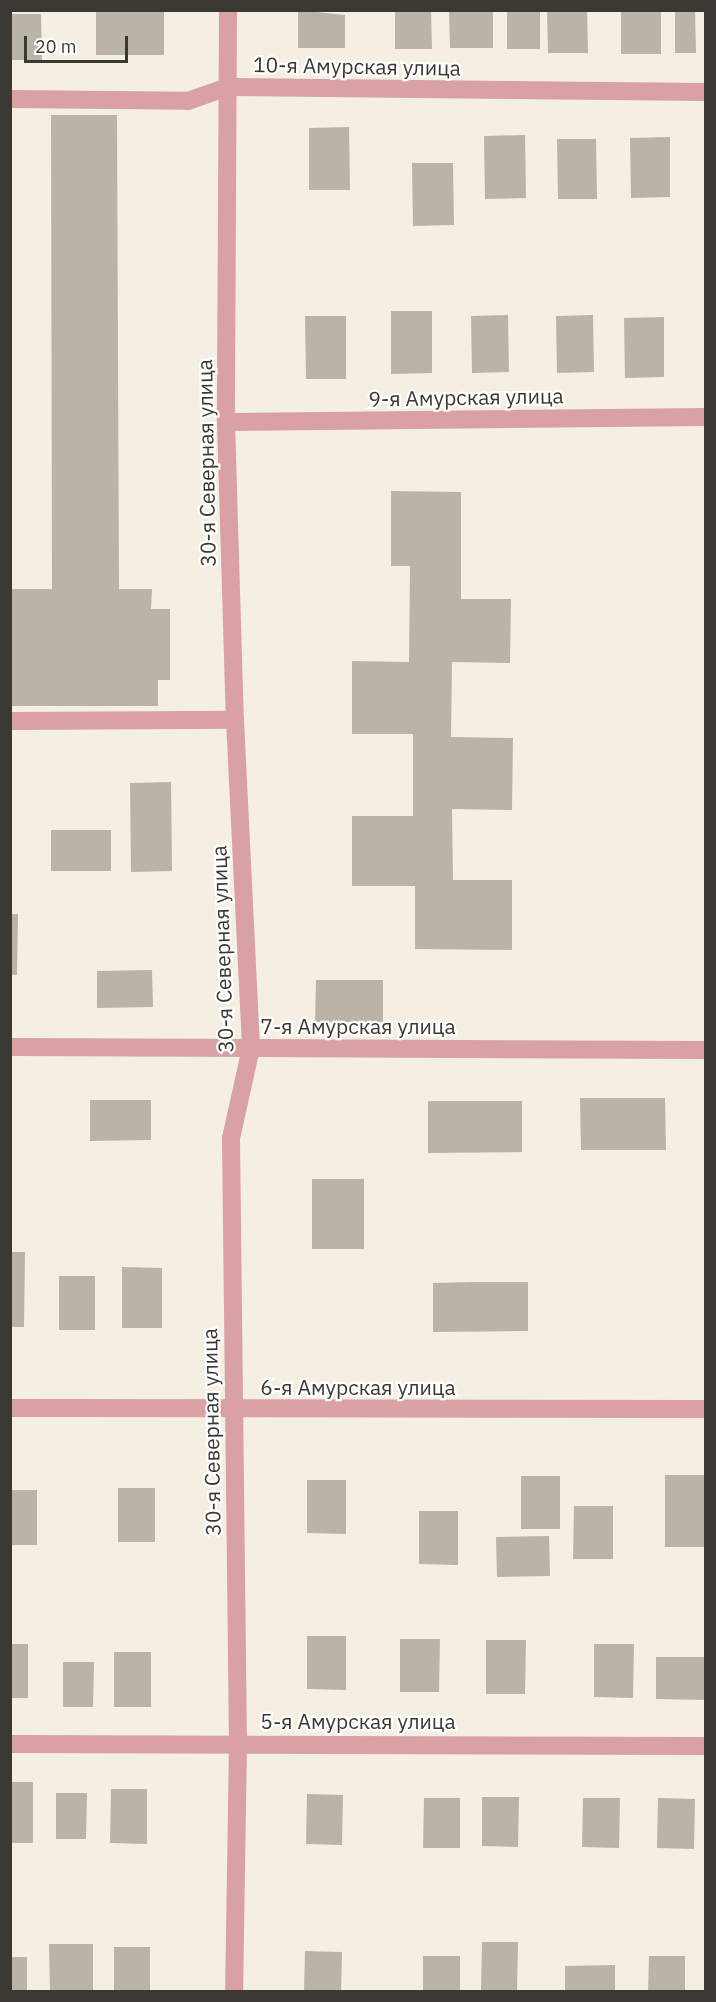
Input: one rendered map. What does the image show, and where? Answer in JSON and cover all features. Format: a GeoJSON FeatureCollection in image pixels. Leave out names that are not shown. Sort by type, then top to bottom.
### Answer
{"type":"FeatureCollection","features":[{"type":"Feature","properties":{"kind":"street","name":"30-я Северная улица"},"geometry":{"type":"LineString","coordinates":[[228,10],[226,422],[235,720],[251,1048],[231,1138],[230,1303],[235,1410],[238,1743],[234,1992]]}},
{"type":"Feature","properties":{"kind":"street","name":"10-я Амурская улица"},"geometry":{"type":"LineString","coordinates":[[10,99],[188,101],[228,87],[705,92]]}},
{"type":"Feature","properties":{"kind":"street","name":"9-я Амурская улица"},"geometry":{"type":"LineString","coordinates":[[226,422],[705,417]]}},
{"type":"Feature","properties":{"kind":"street"},"geometry":{"type":"LineString","coordinates":[[10,721],[235,720]]}},
{"type":"Feature","properties":{"kind":"street","name":"7-я Амурская улица"},"geometry":{"type":"LineString","coordinates":[[10,1047],[705,1050]]}},
{"type":"Feature","properties":{"kind":"street","name":"6-я Амурская улица"},"geometry":{"type":"LineString","coordinates":[[10,1408],[705,1409]]}},
{"type":"Feature","properties":{"kind":"street","name":"5-я Амурская улица"},"geometry":{"type":"LineString","coordinates":[[10,1744],[705,1746]]}},
{"type":"Feature","properties":{"kind":"building"},"geometry":{"type":"Polygon","coordinates":[[[96,10],[164,10],[164,55],[96,55],[96,10]]]}},
{"type":"Feature","properties":{"kind":"building"},"geometry":{"type":"Polygon","coordinates":[[[298,10],[345,15],[345,48],[298,48],[298,10]]]}},
{"type":"Feature","properties":{"kind":"building"},"geometry":{"type":"Polygon","coordinates":[[[395,10],[431,10],[432,49],[395,49],[395,10]]]}},
{"type":"Feature","properties":{"kind":"building"},"geometry":{"type":"Polygon","coordinates":[[[449,10],[493,10],[493,48],[450,48],[449,10]]]}},
{"type":"Feature","properties":{"kind":"building"},"geometry":{"type":"Polygon","coordinates":[[[507,10],[540,10],[540,49],[507,49],[507,10]]]}},
{"type":"Feature","properties":{"kind":"building"},"geometry":{"type":"Polygon","coordinates":[[[547,10],[587,10],[588,53],[548,53],[547,10]]]}},
{"type":"Feature","properties":{"kind":"building"},"geometry":{"type":"Polygon","coordinates":[[[621,10],[661,10],[661,54],[621,54],[621,10]]]}},
{"type":"Feature","properties":{"kind":"building"},"geometry":{"type":"Polygon","coordinates":[[[675,10],[695,10],[696,53],[675,53],[675,10]]]}},
{"type":"Feature","properties":{"kind":"building"},"geometry":{"type":"Polygon","coordinates":[[[10,14],[41,14],[42,60],[10,60],[10,14]]]}},
{"type":"Feature","properties":{"kind":"building"},"geometry":{"type":"Polygon","coordinates":[[[51,115],[117,115],[119,589],[152,589],[151,609],[170,609],[170,680],[158,680],[158,706],[10,706],[10,589],[52,589],[51,115]]]}},
{"type":"Feature","properties":{"kind":"building"},"geometry":{"type":"Polygon","coordinates":[[[349,127],[350,190],[309,190],[309,128],[349,127]]]}},
{"type":"Feature","properties":{"kind":"building"},"geometry":{"type":"Polygon","coordinates":[[[525,135],[526,198],[485,199],[484,136],[525,135]]]}},
{"type":"Feature","properties":{"kind":"building"},"geometry":{"type":"Polygon","coordinates":[[[670,137],[670,197],[631,198],[630,138],[670,137]]]}},
{"type":"Feature","properties":{"kind":"building"},"geometry":{"type":"Polygon","coordinates":[[[557,139],[596,139],[597,199],[558,199],[557,139]]]}},
{"type":"Feature","properties":{"kind":"building"},"geometry":{"type":"Polygon","coordinates":[[[412,163],[453,163],[454,225],[413,226],[412,163]]]}},
{"type":"Feature","properties":{"kind":"building"},"geometry":{"type":"Polygon","coordinates":[[[391,311],[432,311],[432,373],[391,374],[391,311]]]}},
{"type":"Feature","properties":{"kind":"building"},"geometry":{"type":"Polygon","coordinates":[[[508,315],[509,372],[472,373],[471,316],[508,315]]]}},
{"type":"Feature","properties":{"kind":"building"},"geometry":{"type":"Polygon","coordinates":[[[593,315],[594,372],[557,373],[556,316],[593,315]]]}},
{"type":"Feature","properties":{"kind":"building"},"geometry":{"type":"Polygon","coordinates":[[[305,316],[346,316],[346,379],[306,379],[305,316]]]}},
{"type":"Feature","properties":{"kind":"building"},"geometry":{"type":"Polygon","coordinates":[[[664,317],[664,377],[625,378],[624,318],[664,317]]]}},
{"type":"Feature","properties":{"kind":"building"},"geometry":{"type":"Polygon","coordinates":[[[391,491],[461,492],[461,599],[511,599],[510,663],[452,662],[451,737],[513,738],[512,810],[452,809],[453,880],[512,880],[512,950],[415,949],[415,886],[352,886],[352,816],[413,816],[413,734],[352,734],[352,661],[409,662],[410,566],[391,566],[391,491]]]}},
{"type":"Feature","properties":{"kind":"building"},"geometry":{"type":"Polygon","coordinates":[[[171,782],[172,871],[131,872],[130,783],[171,782]]]}},
{"type":"Feature","properties":{"kind":"building"},"geometry":{"type":"Polygon","coordinates":[[[51,830],[111,830],[111,871],[51,871],[51,830]]]}},
{"type":"Feature","properties":{"kind":"building"},"geometry":{"type":"Polygon","coordinates":[[[10,914],[18,914],[17,975],[10,975],[10,914]]]}},
{"type":"Feature","properties":{"kind":"building"},"geometry":{"type":"Polygon","coordinates":[[[152,970],[153,1007],[97,1008],[97,971],[152,970]]]}},
{"type":"Feature","properties":{"kind":"building"},"geometry":{"type":"Polygon","coordinates":[[[316,980],[383,980],[383,1022],[315,1022],[316,980]]]}},
{"type":"Feature","properties":{"kind":"building"},"geometry":{"type":"Polygon","coordinates":[[[580,1098],[665,1098],[666,1150],[581,1150],[580,1098]]]}},
{"type":"Feature","properties":{"kind":"building"},"geometry":{"type":"Polygon","coordinates":[[[90,1100],[151,1100],[151,1140],[90,1141],[90,1100]]]}},
{"type":"Feature","properties":{"kind":"building"},"geometry":{"type":"Polygon","coordinates":[[[428,1101],[522,1101],[522,1152],[428,1153],[428,1101]]]}},
{"type":"Feature","properties":{"kind":"building"},"geometry":{"type":"Polygon","coordinates":[[[312,1179],[364,1179],[364,1249],[312,1249],[312,1179]]]}},
{"type":"Feature","properties":{"kind":"building"},"geometry":{"type":"Polygon","coordinates":[[[10,1252],[25,1252],[24,1327],[10,1327],[10,1252]]]}},
{"type":"Feature","properties":{"kind":"building"},"geometry":{"type":"Polygon","coordinates":[[[122,1267],[162,1268],[162,1328],[122,1328],[122,1267]]]}},
{"type":"Feature","properties":{"kind":"building"},"geometry":{"type":"Polygon","coordinates":[[[59,1276],[95,1276],[95,1330],[59,1330],[59,1276]]]}},
{"type":"Feature","properties":{"kind":"building"},"geometry":{"type":"Polygon","coordinates":[[[528,1282],[528,1331],[433,1332],[433,1283],[528,1282]]]}},
{"type":"Feature","properties":{"kind":"building"},"geometry":{"type":"Polygon","coordinates":[[[665,1475],[706,1475],[706,1547],[665,1547],[665,1475]]]}},
{"type":"Feature","properties":{"kind":"building"},"geometry":{"type":"Polygon","coordinates":[[[521,1476],[560,1476],[560,1529],[521,1529],[521,1476]]]}},
{"type":"Feature","properties":{"kind":"building"},"geometry":{"type":"Polygon","coordinates":[[[307,1480],[346,1480],[346,1534],[307,1533],[307,1480]]]}},
{"type":"Feature","properties":{"kind":"building"},"geometry":{"type":"Polygon","coordinates":[[[118,1488],[155,1488],[155,1542],[118,1542],[118,1488]]]}},
{"type":"Feature","properties":{"kind":"building"},"geometry":{"type":"Polygon","coordinates":[[[10,1490],[37,1490],[37,1545],[10,1545],[10,1490]]]}},
{"type":"Feature","properties":{"kind":"building"},"geometry":{"type":"Polygon","coordinates":[[[574,1506],[613,1506],[613,1559],[573,1559],[574,1506]]]}},
{"type":"Feature","properties":{"kind":"building"},"geometry":{"type":"Polygon","coordinates":[[[419,1511],[458,1511],[458,1565],[419,1564],[419,1511]]]}},
{"type":"Feature","properties":{"kind":"building"},"geometry":{"type":"Polygon","coordinates":[[[549,1536],[550,1576],[497,1577],[496,1537],[549,1536]]]}},
{"type":"Feature","properties":{"kind":"building"},"geometry":{"type":"Polygon","coordinates":[[[307,1636],[346,1636],[346,1690],[307,1689],[307,1636]]]}},
{"type":"Feature","properties":{"kind":"building"},"geometry":{"type":"Polygon","coordinates":[[[400,1639],[440,1639],[439,1692],[400,1692],[400,1639]]]}},
{"type":"Feature","properties":{"kind":"building"},"geometry":{"type":"Polygon","coordinates":[[[486,1640],[526,1640],[525,1694],[486,1694],[486,1640]]]}},
{"type":"Feature","properties":{"kind":"building"},"geometry":{"type":"Polygon","coordinates":[[[10,1644],[28,1644],[28,1698],[10,1698],[10,1644]]]}},
{"type":"Feature","properties":{"kind":"building"},"geometry":{"type":"Polygon","coordinates":[[[594,1644],[634,1644],[633,1698],[594,1697],[594,1644]]]}},
{"type":"Feature","properties":{"kind":"building"},"geometry":{"type":"Polygon","coordinates":[[[114,1652],[151,1652],[151,1707],[114,1707],[114,1652]]]}},
{"type":"Feature","properties":{"kind":"building"},"geometry":{"type":"Polygon","coordinates":[[[656,1657],[706,1657],[706,1700],[656,1699],[656,1657]]]}},
{"type":"Feature","properties":{"kind":"building"},"geometry":{"type":"Polygon","coordinates":[[[63,1662],[94,1662],[93,1707],[63,1707],[63,1662]]]}},
{"type":"Feature","properties":{"kind":"building"},"geometry":{"type":"Polygon","coordinates":[[[10,1782],[33,1782],[33,1843],[10,1843],[10,1782]]]}},
{"type":"Feature","properties":{"kind":"building"},"geometry":{"type":"Polygon","coordinates":[[[111,1789],[147,1789],[147,1844],[110,1843],[111,1789]]]}},
{"type":"Feature","properties":{"kind":"building"},"geometry":{"type":"Polygon","coordinates":[[[56,1793],[87,1793],[86,1839],[56,1839],[56,1793]]]}},
{"type":"Feature","properties":{"kind":"building"},"geometry":{"type":"Polygon","coordinates":[[[307,1794],[343,1795],[342,1845],[306,1844],[307,1794]]]}},
{"type":"Feature","properties":{"kind":"building"},"geometry":{"type":"Polygon","coordinates":[[[482,1797],[519,1797],[518,1847],[482,1846],[482,1797]]]}},
{"type":"Feature","properties":{"kind":"building"},"geometry":{"type":"Polygon","coordinates":[[[424,1798],[460,1798],[460,1848],[423,1848],[424,1798]]]}},
{"type":"Feature","properties":{"kind":"building"},"geometry":{"type":"Polygon","coordinates":[[[583,1798],[620,1798],[619,1848],[582,1847],[583,1798]]]}},
{"type":"Feature","properties":{"kind":"building"},"geometry":{"type":"Polygon","coordinates":[[[658,1798],[695,1799],[694,1849],[657,1848],[658,1798]]]}},
{"type":"Feature","properties":{"kind":"building"},"geometry":{"type":"Polygon","coordinates":[[[482,1942],[518,1942],[517,1992],[481,1992],[482,1942]]]}},
{"type":"Feature","properties":{"kind":"building"},"geometry":{"type":"Polygon","coordinates":[[[49,1944],[93,1944],[93,1992],[50,1992],[49,1944]]]}},
{"type":"Feature","properties":{"kind":"building"},"geometry":{"type":"Polygon","coordinates":[[[114,1947],[150,1947],[150,1992],[114,1992],[114,1947]]]}},
{"type":"Feature","properties":{"kind":"building"},"geometry":{"type":"Polygon","coordinates":[[[305,1951],[342,1952],[341,1992],[304,1992],[305,1951]]]}},
{"type":"Feature","properties":{"kind":"building"},"geometry":{"type":"Polygon","coordinates":[[[423,1956],[460,1956],[460,1992],[423,1992],[423,1956]]]}},
{"type":"Feature","properties":{"kind":"building"},"geometry":{"type":"Polygon","coordinates":[[[649,1956],[685,1956],[685,1992],[648,1992],[649,1956]]]}},
{"type":"Feature","properties":{"kind":"building"},"geometry":{"type":"Polygon","coordinates":[[[10,1957],[27,1957],[27,1992],[10,1992],[10,1957]]]}},
{"type":"Feature","properties":{"kind":"building"},"geometry":{"type":"Polygon","coordinates":[[[615,1965],[615,1992],[565,1992],[565,1966],[615,1965]]]}}]}
